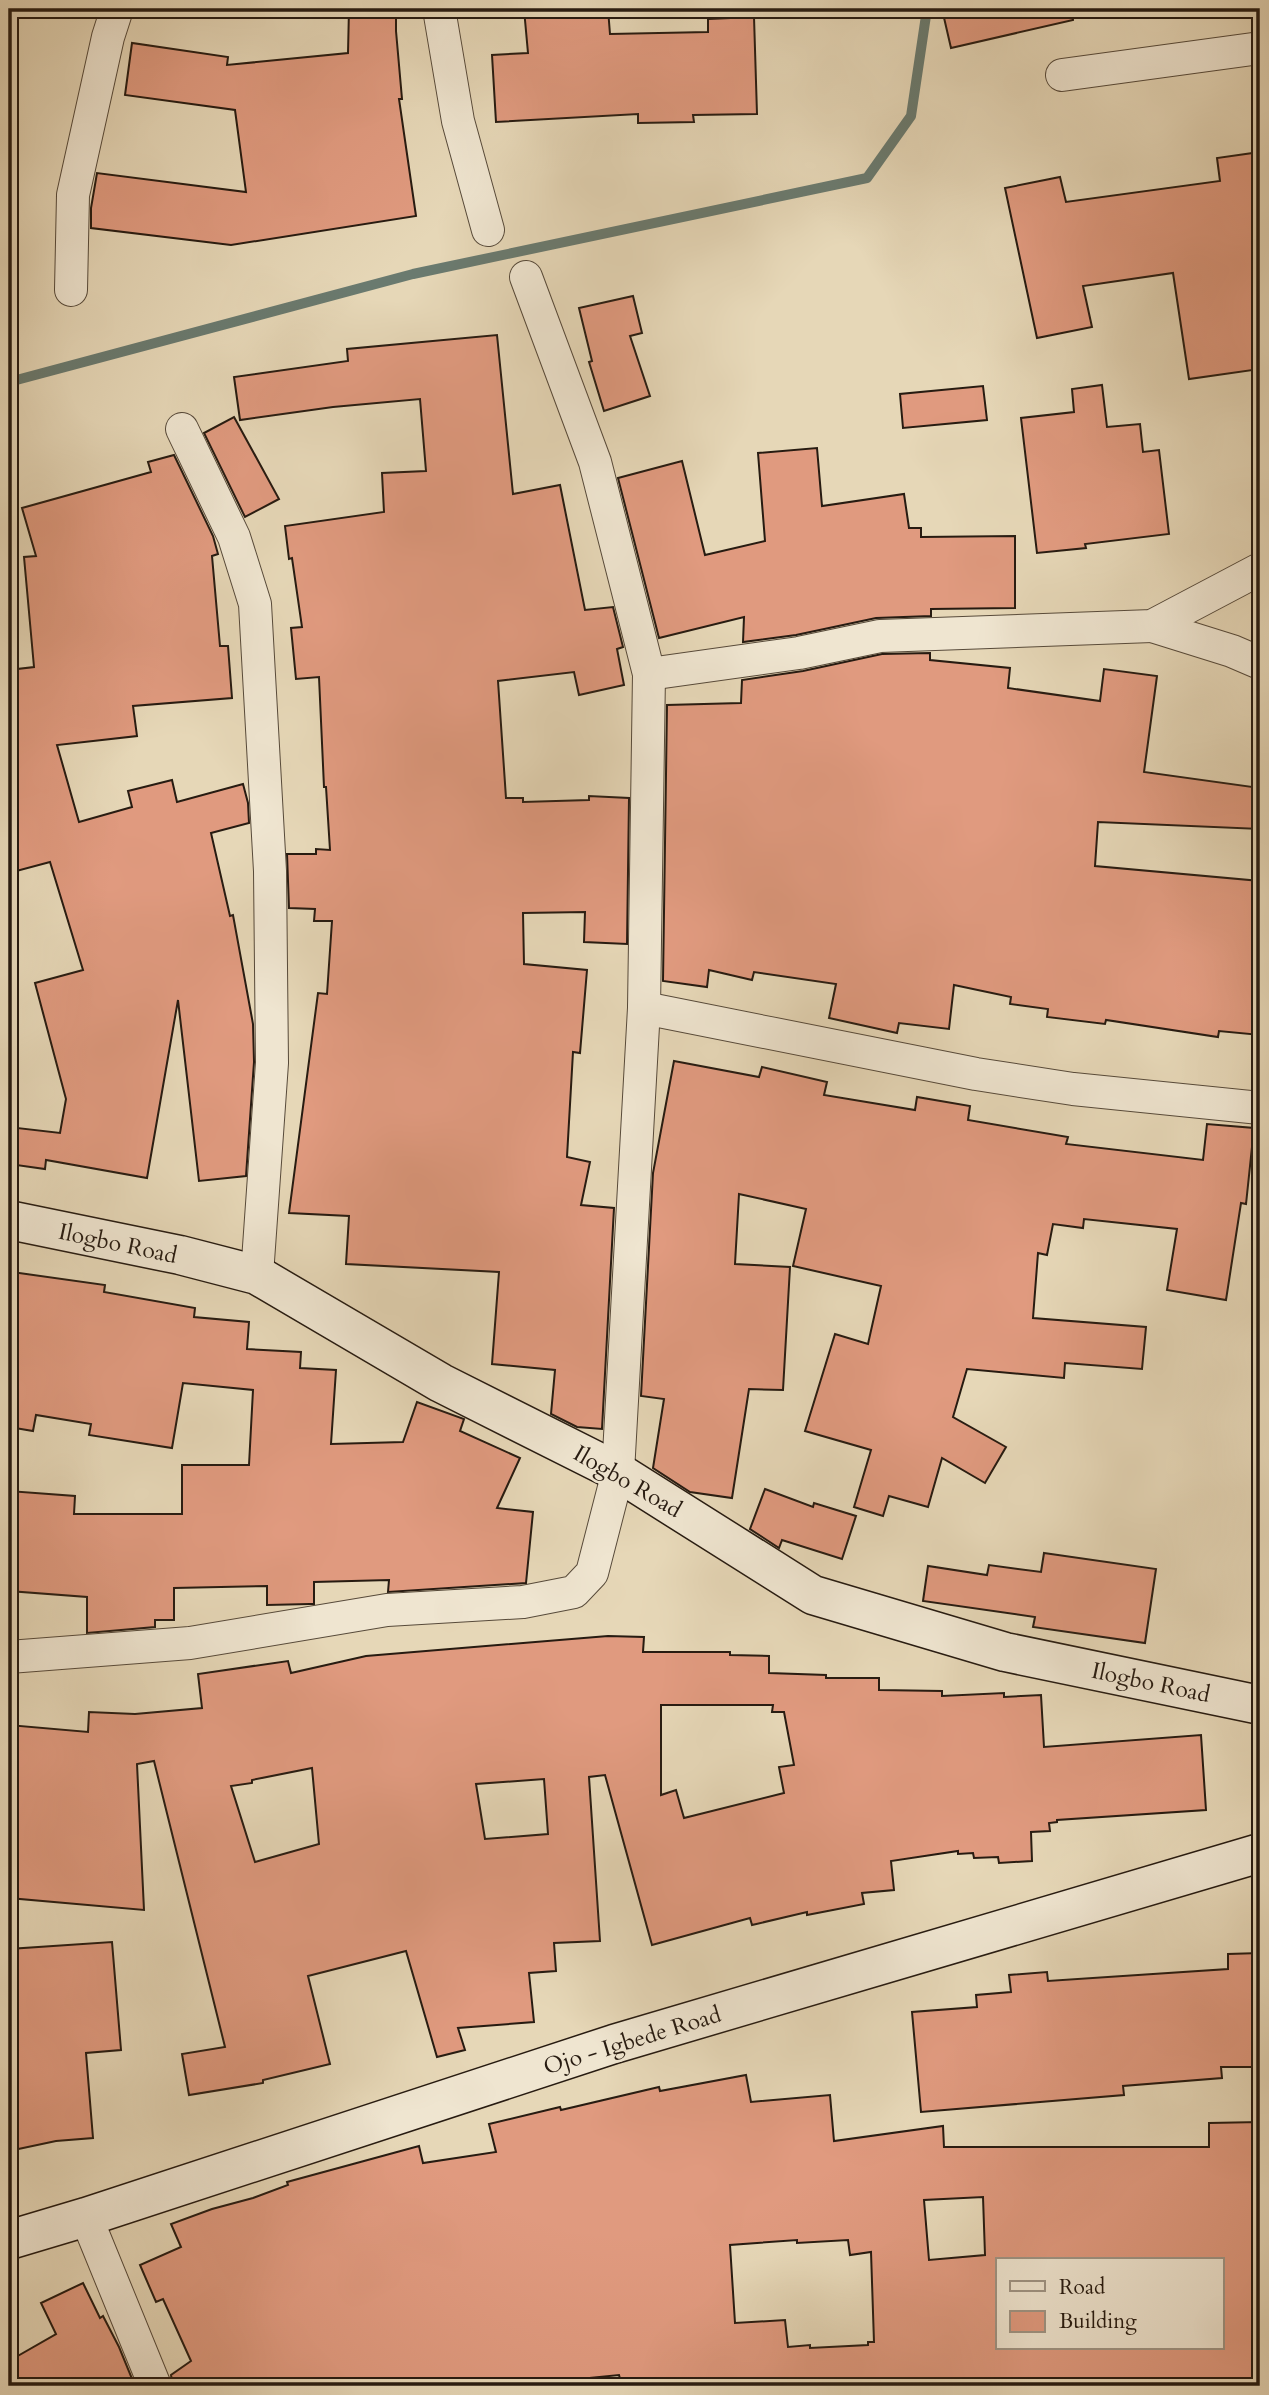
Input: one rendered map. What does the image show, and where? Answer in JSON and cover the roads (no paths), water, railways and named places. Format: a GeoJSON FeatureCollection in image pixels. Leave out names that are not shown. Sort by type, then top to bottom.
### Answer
{"type":"FeatureCollection","features":[{"type":"Feature","properties":{"kind":"main road","name":"Ilogbo Road"},"geometry":{"type":"LineString","coordinates":[[9,1220],[180,1255],[257,1275],[441,1383],[618,1472],[813,1595],[1005,1652],[1260,1705]]}},
{"type":"Feature","properties":{"kind":"main road","name":"Ojo - Igbede Road"},"geometry":{"type":"LineString","coordinates":[[9,2240],[614,2044],[1260,1853]]}},
{"type":"Feature","properties":{"kind":"street"},"geometry":{"type":"LineString","coordinates":[[71,290],[73,195],[107,37],[117,9]]}},
{"type":"Feature","properties":{"kind":"street"},"geometry":{"type":"LineString","coordinates":[[439,9],[458,121],[488,230]]}},
{"type":"Feature","properties":{"kind":"street"},"geometry":{"type":"LineString","coordinates":[[1062,75],[1260,48]]}},
{"type":"Feature","properties":{"kind":"street"},"geometry":{"type":"LineString","coordinates":[[9,1657],[190,1643],[387,1610],[523,1602],[575,1592],[592,1573],[618,1472],[644,1008],[649,674],[595,462],[526,277]]}},
{"type":"Feature","properties":{"kind":"street"},"geometry":{"type":"LineString","coordinates":[[182,429],[234,537],[255,604],[271,871],[272,1050],[257,1275]]}},
{"type":"Feature","properties":{"kind":"street"},"geometry":{"type":"LineString","coordinates":[[1152,626],[1260,569]]}},
{"type":"Feature","properties":{"kind":"street"},"geometry":{"type":"LineString","coordinates":[[649,674],[799,653],[880,636],[1152,626],[1232,651],[1260,663]]}},
{"type":"Feature","properties":{"kind":"street"},"geometry":{"type":"LineString","coordinates":[[644,1008],[976,1074],[1073,1089],[1260,1108]]}},
{"type":"Feature","properties":{"kind":"street"},"geometry":{"type":"LineString","coordinates":[[86,2217],[155,2386]]}},
{"type":"Feature","properties":{"kind":"waterway"},"geometry":{"type":"LineString","coordinates":[[9,382],[413,274],[867,178],[911,116],[927,9]]}}]}
